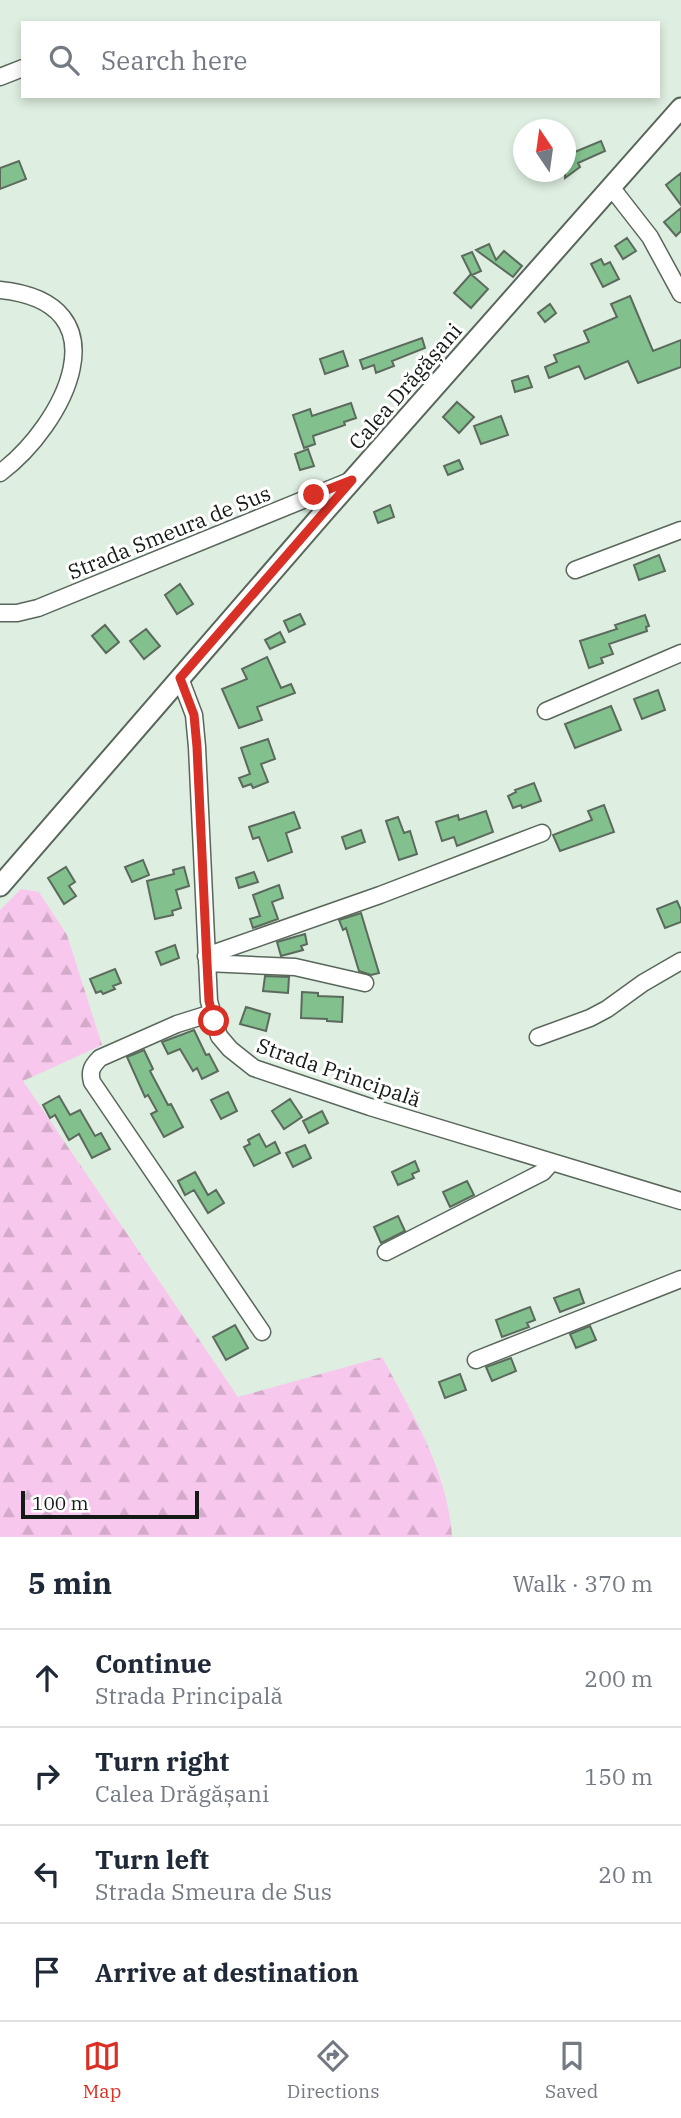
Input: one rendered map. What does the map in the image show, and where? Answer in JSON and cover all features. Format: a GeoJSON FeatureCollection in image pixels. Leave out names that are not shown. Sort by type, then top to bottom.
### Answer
{"type":"FeatureCollection","features":[{"type":"Feature","properties":{"kind":"main road","name":"Calea Drăgășani"},"geometry":{"type":"LineString","coordinates":[[0,886],[352,480],[681,108]]}},
{"type":"Feature","properties":{"kind":"street"},"geometry":{"type":"LineString","coordinates":[[0,77],[21,69]]}},
{"type":"Feature","properties":{"kind":"street"},"geometry":{"type":"LineString","coordinates":[[611,187],[675,271],[681,294]]}},
{"type":"Feature","properties":{"kind":"street"},"geometry":{"type":"LineString","coordinates":[[0,290],[38,298],[50,304],[62,315],[74,351],[71,378],[54,410],[16,461],[0,473]]}},
{"type":"Feature","properties":{"kind":"street","name":"Strada Smeura de Sus"},"geometry":{"type":"LineString","coordinates":[[0,613],[18,613],[38,608],[352,480]]}},
{"type":"Feature","properties":{"kind":"street"},"geometry":{"type":"LineString","coordinates":[[575,570],[681,530]]}},
{"type":"Feature","properties":{"kind":"street"},"geometry":{"type":"LineString","coordinates":[[546,711],[681,653]]}},
{"type":"Feature","properties":{"kind":"street","name":"Strada Principală"},"geometry":{"type":"LineString","coordinates":[[180,678],[194,715],[206,960],[212,1013],[219,1035],[230,1049],[254,1068],[370,1108],[681,1201]]}},
{"type":"Feature","properties":{"kind":"street"},"geometry":{"type":"LineString","coordinates":[[206,960],[542,833]]}},
{"type":"Feature","properties":{"kind":"street"},"geometry":{"type":"LineString","coordinates":[[206,960],[295,967],[365,983]]}},
{"type":"Feature","properties":{"kind":"street"},"geometry":{"type":"LineString","coordinates":[[538,1037],[607,1009],[643,983],[681,961]]}},
{"type":"Feature","properties":{"kind":"street"},"geometry":{"type":"LineString","coordinates":[[212,1013],[166,1029],[100,1058],[93,1065],[90,1074],[92,1082],[262,1332]]}},
{"type":"Feature","properties":{"kind":"street"},"geometry":{"type":"LineString","coordinates":[[386,1252],[543,1172],[552,1162]]}},
{"type":"Feature","properties":{"kind":"street"},"geometry":{"type":"LineString","coordinates":[[476,1360],[681,1279]]}},
{"type":"Feature","properties":{"kind":"green space"},"geometry":{"type":"Polygon","coordinates":[[[21,889],[39,892],[67,935],[102,1045],[23,1081],[238,1397],[382,1357],[436,1466],[444,1489],[452,1537],[0,1537],[0,910],[21,889]]]}},
{"type":"Feature","properties":{"kind":"building"},"geometry":{"type":"Polygon","coordinates":[[[601,141],[605,151],[578,163],[580,167],[576,170],[576,151],[601,141]]]}},
{"type":"Feature","properties":{"kind":"building"},"geometry":{"type":"Polygon","coordinates":[[[19,161],[26,179],[0,189],[0,168],[19,161]]]}},
{"type":"Feature","properties":{"kind":"building"},"geometry":{"type":"Polygon","coordinates":[[[681,173],[681,205],[666,185],[681,173]]]}},
{"type":"Feature","properties":{"kind":"building"},"geometry":{"type":"Polygon","coordinates":[[[681,208],[681,231],[676,236],[664,222],[681,208]]]}},
{"type":"Feature","properties":{"kind":"building"},"geometry":{"type":"Polygon","coordinates":[[[627,238],[636,251],[623,259],[615,246],[627,238]]]}},
{"type":"Feature","properties":{"kind":"building"},"geometry":{"type":"Polygon","coordinates":[[[489,244],[496,260],[504,251],[522,266],[513,277],[476,250],[489,244]]]}},
{"type":"Feature","properties":{"kind":"building"},"geometry":{"type":"Polygon","coordinates":[[[472,252],[481,271],[472,275],[488,289],[471,308],[454,293],[471,274],[462,256],[472,252]]]}},
{"type":"Feature","properties":{"kind":"building"},"geometry":{"type":"Polygon","coordinates":[[[601,259],[604,265],[610,262],[619,279],[603,287],[591,264],[601,259]]]}},
{"type":"Feature","properties":{"kind":"building"},"geometry":{"type":"Polygon","coordinates":[[[630,296],[653,351],[681,340],[681,367],[638,383],[628,361],[585,379],[579,366],[549,378],[545,367],[557,362],[554,355],[589,342],[584,331],[617,317],[611,304],[630,296]]]}},
{"type":"Feature","properties":{"kind":"building"},"geometry":{"type":"Polygon","coordinates":[[[550,304],[556,313],[545,322],[538,313],[550,304]]]}},
{"type":"Feature","properties":{"kind":"building"},"geometry":{"type":"Polygon","coordinates":[[[422,338],[425,348],[392,361],[394,366],[376,373],[374,365],[363,369],[360,360],[422,338]]]}},
{"type":"Feature","properties":{"kind":"building"},"geometry":{"type":"Polygon","coordinates":[[[343,351],[348,366],[325,374],[320,359],[343,351]]]}},
{"type":"Feature","properties":{"kind":"building"},"geometry":{"type":"Polygon","coordinates":[[[528,376],[532,387],[515,392],[512,381],[528,376]]]}},
{"type":"Feature","properties":{"kind":"building"},"geometry":{"type":"Polygon","coordinates":[[[457,402],[474,417],[459,433],[443,417],[457,402]]]}},
{"type":"Feature","properties":{"kind":"building"},"geometry":{"type":"Polygon","coordinates":[[[351,403],[356,418],[344,422],[345,425],[313,436],[315,444],[304,448],[293,415],[310,409],[312,416],[351,403]]]}},
{"type":"Feature","properties":{"kind":"building"},"geometry":{"type":"Polygon","coordinates":[[[501,416],[508,435],[481,444],[474,426],[501,416]]]}},
{"type":"Feature","properties":{"kind":"building"},"geometry":{"type":"Polygon","coordinates":[[[308,449],[314,466],[300,470],[295,454],[308,449]]]}},
{"type":"Feature","properties":{"kind":"building"},"geometry":{"type":"Polygon","coordinates":[[[459,460],[463,469],[448,475],[444,466],[459,460]]]}},
{"type":"Feature","properties":{"kind":"building"},"geometry":{"type":"Polygon","coordinates":[[[390,505],[394,517],[378,523],[374,512],[390,505]]]}},
{"type":"Feature","properties":{"kind":"building"},"geometry":{"type":"Polygon","coordinates":[[[659,555],[665,571],[639,580],[634,565],[659,555]]]}},
{"type":"Feature","properties":{"kind":"building"},"geometry":{"type":"Polygon","coordinates":[[[180,584],[193,604],[177,614],[165,595],[180,584]]]}},
{"type":"Feature","properties":{"kind":"building"},"geometry":{"type":"Polygon","coordinates":[[[300,614],[305,624],[289,632],[284,621],[300,614]]]}},
{"type":"Feature","properties":{"kind":"building"},"geometry":{"type":"Polygon","coordinates":[[[645,615],[649,626],[646,627],[647,631],[609,644],[613,654],[601,658],[603,663],[589,668],[580,641],[617,629],[615,625],[645,615]]]}},
{"type":"Feature","properties":{"kind":"building"},"geometry":{"type":"Polygon","coordinates":[[[105,625],[119,642],[106,653],[92,636],[105,625]]]}},
{"type":"Feature","properties":{"kind":"building"},"geometry":{"type":"Polygon","coordinates":[[[146,629],[160,646],[144,659],[130,641],[146,629]]]}},
{"type":"Feature","properties":{"kind":"building"},"geometry":{"type":"Polygon","coordinates":[[[280,632],[285,642],[270,649],[265,640],[280,632]]]}},
{"type":"Feature","properties":{"kind":"building"},"geometry":{"type":"Polygon","coordinates":[[[267,657],[281,688],[291,684],[295,693],[257,707],[262,720],[239,728],[222,689],[247,679],[242,669],[267,657]]]}},
{"type":"Feature","properties":{"kind":"building"},"geometry":{"type":"Polygon","coordinates":[[[658,690],[665,710],[642,719],[634,699],[658,690]]]}},
{"type":"Feature","properties":{"kind":"building"},"geometry":{"type":"Polygon","coordinates":[[[611,706],[621,730],[575,748],[565,724],[611,706]]]}},
{"type":"Feature","properties":{"kind":"building"},"geometry":{"type":"Polygon","coordinates":[[[268,739],[275,759],[261,764],[268,782],[253,788],[251,784],[243,787],[239,778],[250,774],[241,748],[268,739]]]}},
{"type":"Feature","properties":{"kind":"building"},"geometry":{"type":"Polygon","coordinates":[[[534,783],[541,801],[522,808],[521,805],[513,808],[508,796],[516,792],[515,790],[534,783]]]}},
{"type":"Feature","properties":{"kind":"building"},"geometry":{"type":"Polygon","coordinates":[[[604,805],[614,832],[560,851],[553,835],[592,820],[588,811],[604,805]]]}},
{"type":"Feature","properties":{"kind":"building"},"geometry":{"type":"Polygon","coordinates":[[[486,811],[493,832],[457,846],[454,837],[442,841],[436,822],[458,815],[459,820],[486,811]]]}},
{"type":"Feature","properties":{"kind":"building"},"geometry":{"type":"Polygon","coordinates":[[[294,812],[300,828],[286,833],[292,852],[268,861],[259,837],[253,839],[249,827],[294,812]]]}},
{"type":"Feature","properties":{"kind":"building"},"geometry":{"type":"Polygon","coordinates":[[[398,817],[404,833],[410,831],[417,854],[399,860],[386,821],[398,817]]]}},
{"type":"Feature","properties":{"kind":"building"},"geometry":{"type":"Polygon","coordinates":[[[361,830],[365,842],[346,849],[342,837],[361,830]]]}},
{"type":"Feature","properties":{"kind":"building"},"geometry":{"type":"Polygon","coordinates":[[[143,860],[149,875],[132,882],[125,867],[143,860]]]}},
{"type":"Feature","properties":{"kind":"building"},"geometry":{"type":"Polygon","coordinates":[[[66,867],[75,882],[69,886],[76,896],[64,904],[48,878],[66,867]]]}},
{"type":"Feature","properties":{"kind":"building"},"geometry":{"type":"Polygon","coordinates":[[[184,867],[189,886],[176,890],[181,908],[172,911],[173,915],[155,919],[147,881],[174,874],[173,870],[184,867]]]}},
{"type":"Feature","properties":{"kind":"building"},"geometry":{"type":"Polygon","coordinates":[[[254,872],[258,882],[239,888],[236,878],[254,872]]]}},
{"type":"Feature","properties":{"kind":"building"},"geometry":{"type":"Polygon","coordinates":[[[279,885],[283,898],[272,902],[278,919],[253,928],[250,919],[260,916],[253,895],[279,885]]]}},
{"type":"Feature","properties":{"kind":"building"},"geometry":{"type":"Polygon","coordinates":[[[677,901],[681,910],[681,922],[665,928],[657,909],[677,901]]]}},
{"type":"Feature","properties":{"kind":"building"},"geometry":{"type":"Polygon","coordinates":[[[361,913],[379,973],[371,975],[359,971],[346,928],[343,930],[339,920],[361,913]]]}},
{"type":"Feature","properties":{"kind":"building"},"geometry":{"type":"Polygon","coordinates":[[[305,934],[307,944],[301,946],[303,950],[281,956],[277,942],[305,934]]]}},
{"type":"Feature","properties":{"kind":"building"},"geometry":{"type":"Polygon","coordinates":[[[175,945],[179,958],[161,965],[156,952],[175,945]]]}},
{"type":"Feature","properties":{"kind":"building"},"geometry":{"type":"Polygon","coordinates":[[[115,969],[121,983],[103,994],[101,991],[96,993],[90,979],[115,969]]]}},
{"type":"Feature","properties":{"kind":"building"},"geometry":{"type":"Polygon","coordinates":[[[265,976],[289,977],[288,993],[263,991],[265,976]]]}},
{"type":"Feature","properties":{"kind":"building"},"geometry":{"type":"Polygon","coordinates":[[[302,992],[343,997],[342,1022],[301,1018],[302,992]]]}},
{"type":"Feature","properties":{"kind":"building"},"geometry":{"type":"Polygon","coordinates":[[[246,1007],[270,1014],[266,1031],[240,1024],[246,1007]]]}},
{"type":"Feature","properties":{"kind":"building"},"geometry":{"type":"Polygon","coordinates":[[[194,1030],[206,1055],[209,1054],[218,1071],[202,1079],[197,1068],[193,1071],[180,1049],[168,1054],[162,1042],[194,1030]]]}},
{"type":"Feature","properties":{"kind":"building"},"geometry":{"type":"Polygon","coordinates":[[[144,1050],[153,1069],[150,1071],[183,1127],[164,1137],[151,1114],[157,1111],[148,1095],[145,1097],[127,1057],[144,1050]]]}},
{"type":"Feature","properties":{"kind":"building"},"geometry":{"type":"Polygon","coordinates":[[[228,1092],[237,1111],[221,1119],[211,1100],[228,1092]]]}},
{"type":"Feature","properties":{"kind":"building"},"geometry":{"type":"Polygon","coordinates":[[[59,1096],[70,1115],[80,1110],[95,1136],[101,1133],[110,1149],[92,1158],[79,1134],[69,1140],[55,1115],[50,1118],[43,1105],[59,1096]]]}},
{"type":"Feature","properties":{"kind":"building"},"geometry":{"type":"Polygon","coordinates":[[[290,1099],[302,1117],[284,1129],[272,1111],[290,1099]]]}},
{"type":"Feature","properties":{"kind":"building"},"geometry":{"type":"Polygon","coordinates":[[[322,1111],[328,1123],[309,1133],[303,1121],[322,1111]]]}},
{"type":"Feature","properties":{"kind":"building"},"geometry":{"type":"Polygon","coordinates":[[[259,1134],[266,1147],[275,1142],[280,1153],[254,1166],[244,1147],[250,1144],[248,1140],[259,1134]]]}},
{"type":"Feature","properties":{"kind":"building"},"geometry":{"type":"Polygon","coordinates":[[[305,1145],[311,1158],[293,1167],[286,1153],[305,1145]]]}},
{"type":"Feature","properties":{"kind":"building"},"geometry":{"type":"Polygon","coordinates":[[[415,1161],[419,1171],[412,1174],[414,1178],[398,1185],[392,1172],[415,1161]]]}},
{"type":"Feature","properties":{"kind":"building"},"geometry":{"type":"Polygon","coordinates":[[[195,1172],[208,1195],[216,1190],[224,1203],[208,1213],[194,1190],[185,1195],[178,1181],[195,1172]]]}},
{"type":"Feature","properties":{"kind":"building"},"geometry":{"type":"Polygon","coordinates":[[[467,1181],[474,1195],[450,1207],[443,1192],[467,1181]]]}},
{"type":"Feature","properties":{"kind":"building"},"geometry":{"type":"Polygon","coordinates":[[[398,1216],[405,1231],[381,1243],[374,1227],[398,1216]]]}},
{"type":"Feature","properties":{"kind":"building"},"geometry":{"type":"Polygon","coordinates":[[[579,1289],[584,1303],[560,1312],[554,1298],[579,1289]]]}},
{"type":"Feature","properties":{"kind":"building"},"geometry":{"type":"Polygon","coordinates":[[[530,1307],[535,1320],[527,1323],[529,1327],[502,1337],[496,1320],[530,1307]]]}},
{"type":"Feature","properties":{"kind":"building"},"geometry":{"type":"Polygon","coordinates":[[[235,1325],[248,1348],[226,1360],[213,1337],[235,1325]]]}},
{"type":"Feature","properties":{"kind":"building"},"geometry":{"type":"Polygon","coordinates":[[[590,1326],[596,1340],[576,1348],[570,1334],[590,1326]]]}},
{"type":"Feature","properties":{"kind":"building"},"geometry":{"type":"Polygon","coordinates":[[[511,1358],[516,1371],[492,1381],[486,1367],[511,1358]]]}},
{"type":"Feature","properties":{"kind":"building"},"geometry":{"type":"Polygon","coordinates":[[[460,1374],[466,1390],[445,1398],[439,1382],[460,1374]]]}},
{"type":"Feature","properties":{"kind":"route"},"geometry":{"type":"LineString","coordinates":[[214,1021],[209,1001],[194,715],[180,678],[352,480],[314,495]]}}]}
